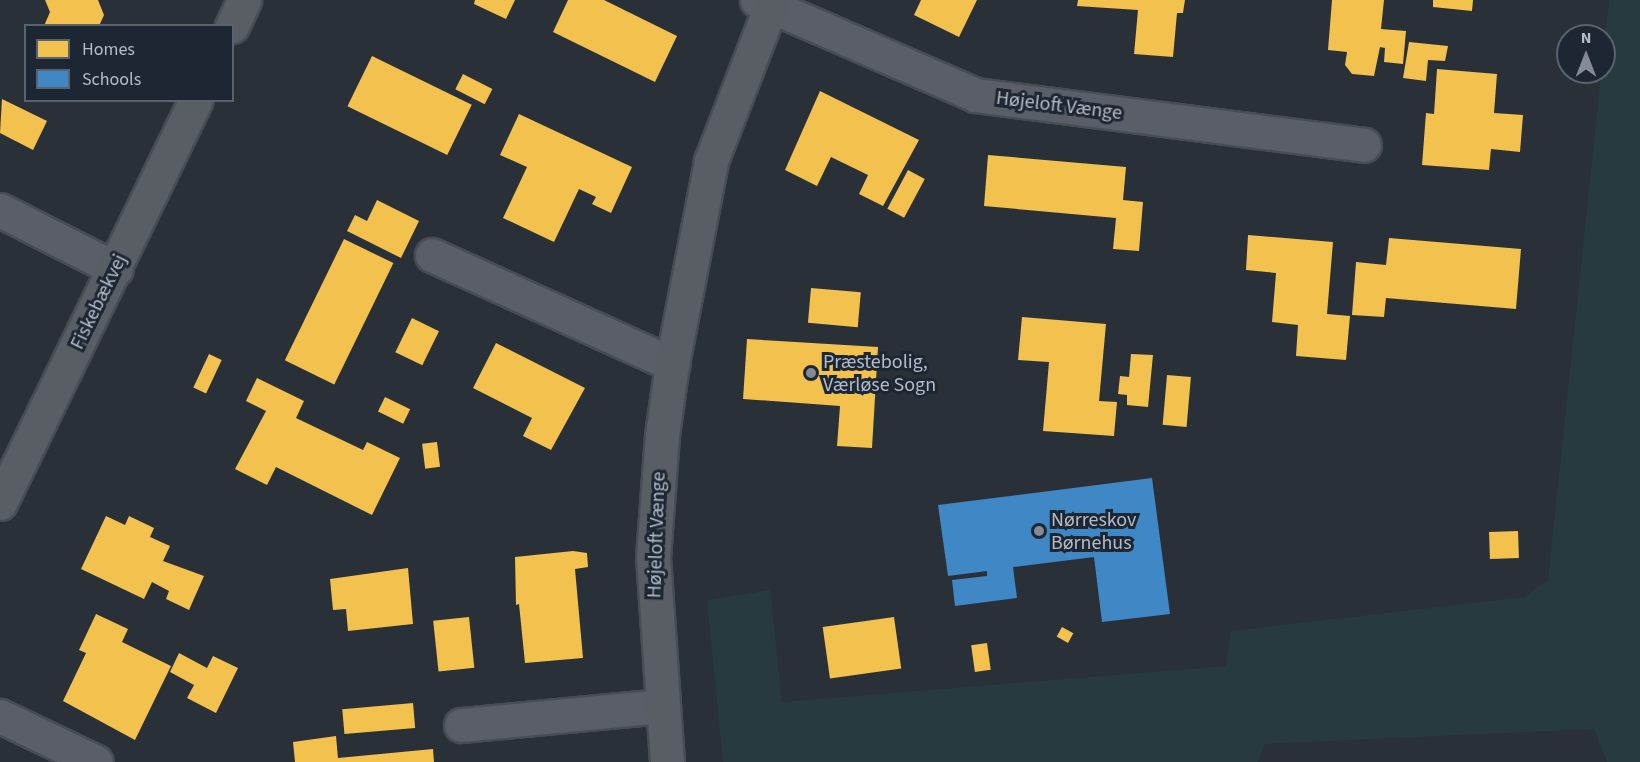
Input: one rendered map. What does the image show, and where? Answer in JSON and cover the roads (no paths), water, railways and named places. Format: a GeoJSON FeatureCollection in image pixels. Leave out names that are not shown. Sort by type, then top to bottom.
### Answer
{"type":"FeatureCollection","features":[{"type":"Feature","properties":{"kind":"street"},"geometry":{"type":"LineString","coordinates":[[233,24],[244,0]]}},
{"type":"Feature","properties":{"kind":"street","name":"Højeloft Vænge"},"geometry":{"type":"LineString","coordinates":[[667,762],[661,706],[653,558],[662,435],[672,364],[711,162],[767,2],[975,95],[1364,145]]}},
{"type":"Feature","properties":{"kind":"street","name":"Fiskebækvej"},"geometry":{"type":"LineString","coordinates":[[0,503],[116,269],[195,102]]}},
{"type":"Feature","properties":{"kind":"street"},"geometry":{"type":"LineString","coordinates":[[0,210],[116,269]]}},
{"type":"Feature","properties":{"kind":"street"},"geometry":{"type":"LineString","coordinates":[[432,255],[672,364]]}},
{"type":"Feature","properties":{"kind":"street"},"geometry":{"type":"LineString","coordinates":[[461,725],[661,706]]}},
{"type":"Feature","properties":{"kind":"street"},"geometry":{"type":"LineString","coordinates":[[0,716],[96,762]]}},
{"type":"Feature","properties":{"kind":"place","name":"Præstebolig, Værløse Sogn"},"geometry":{"type":"Point","coordinates":[811,373]}},
{"type":"Feature","properties":{"kind":"place","name":"Nørreskov Børnehus"},"geometry":{"type":"Point","coordinates":[1039,531]}}]}
